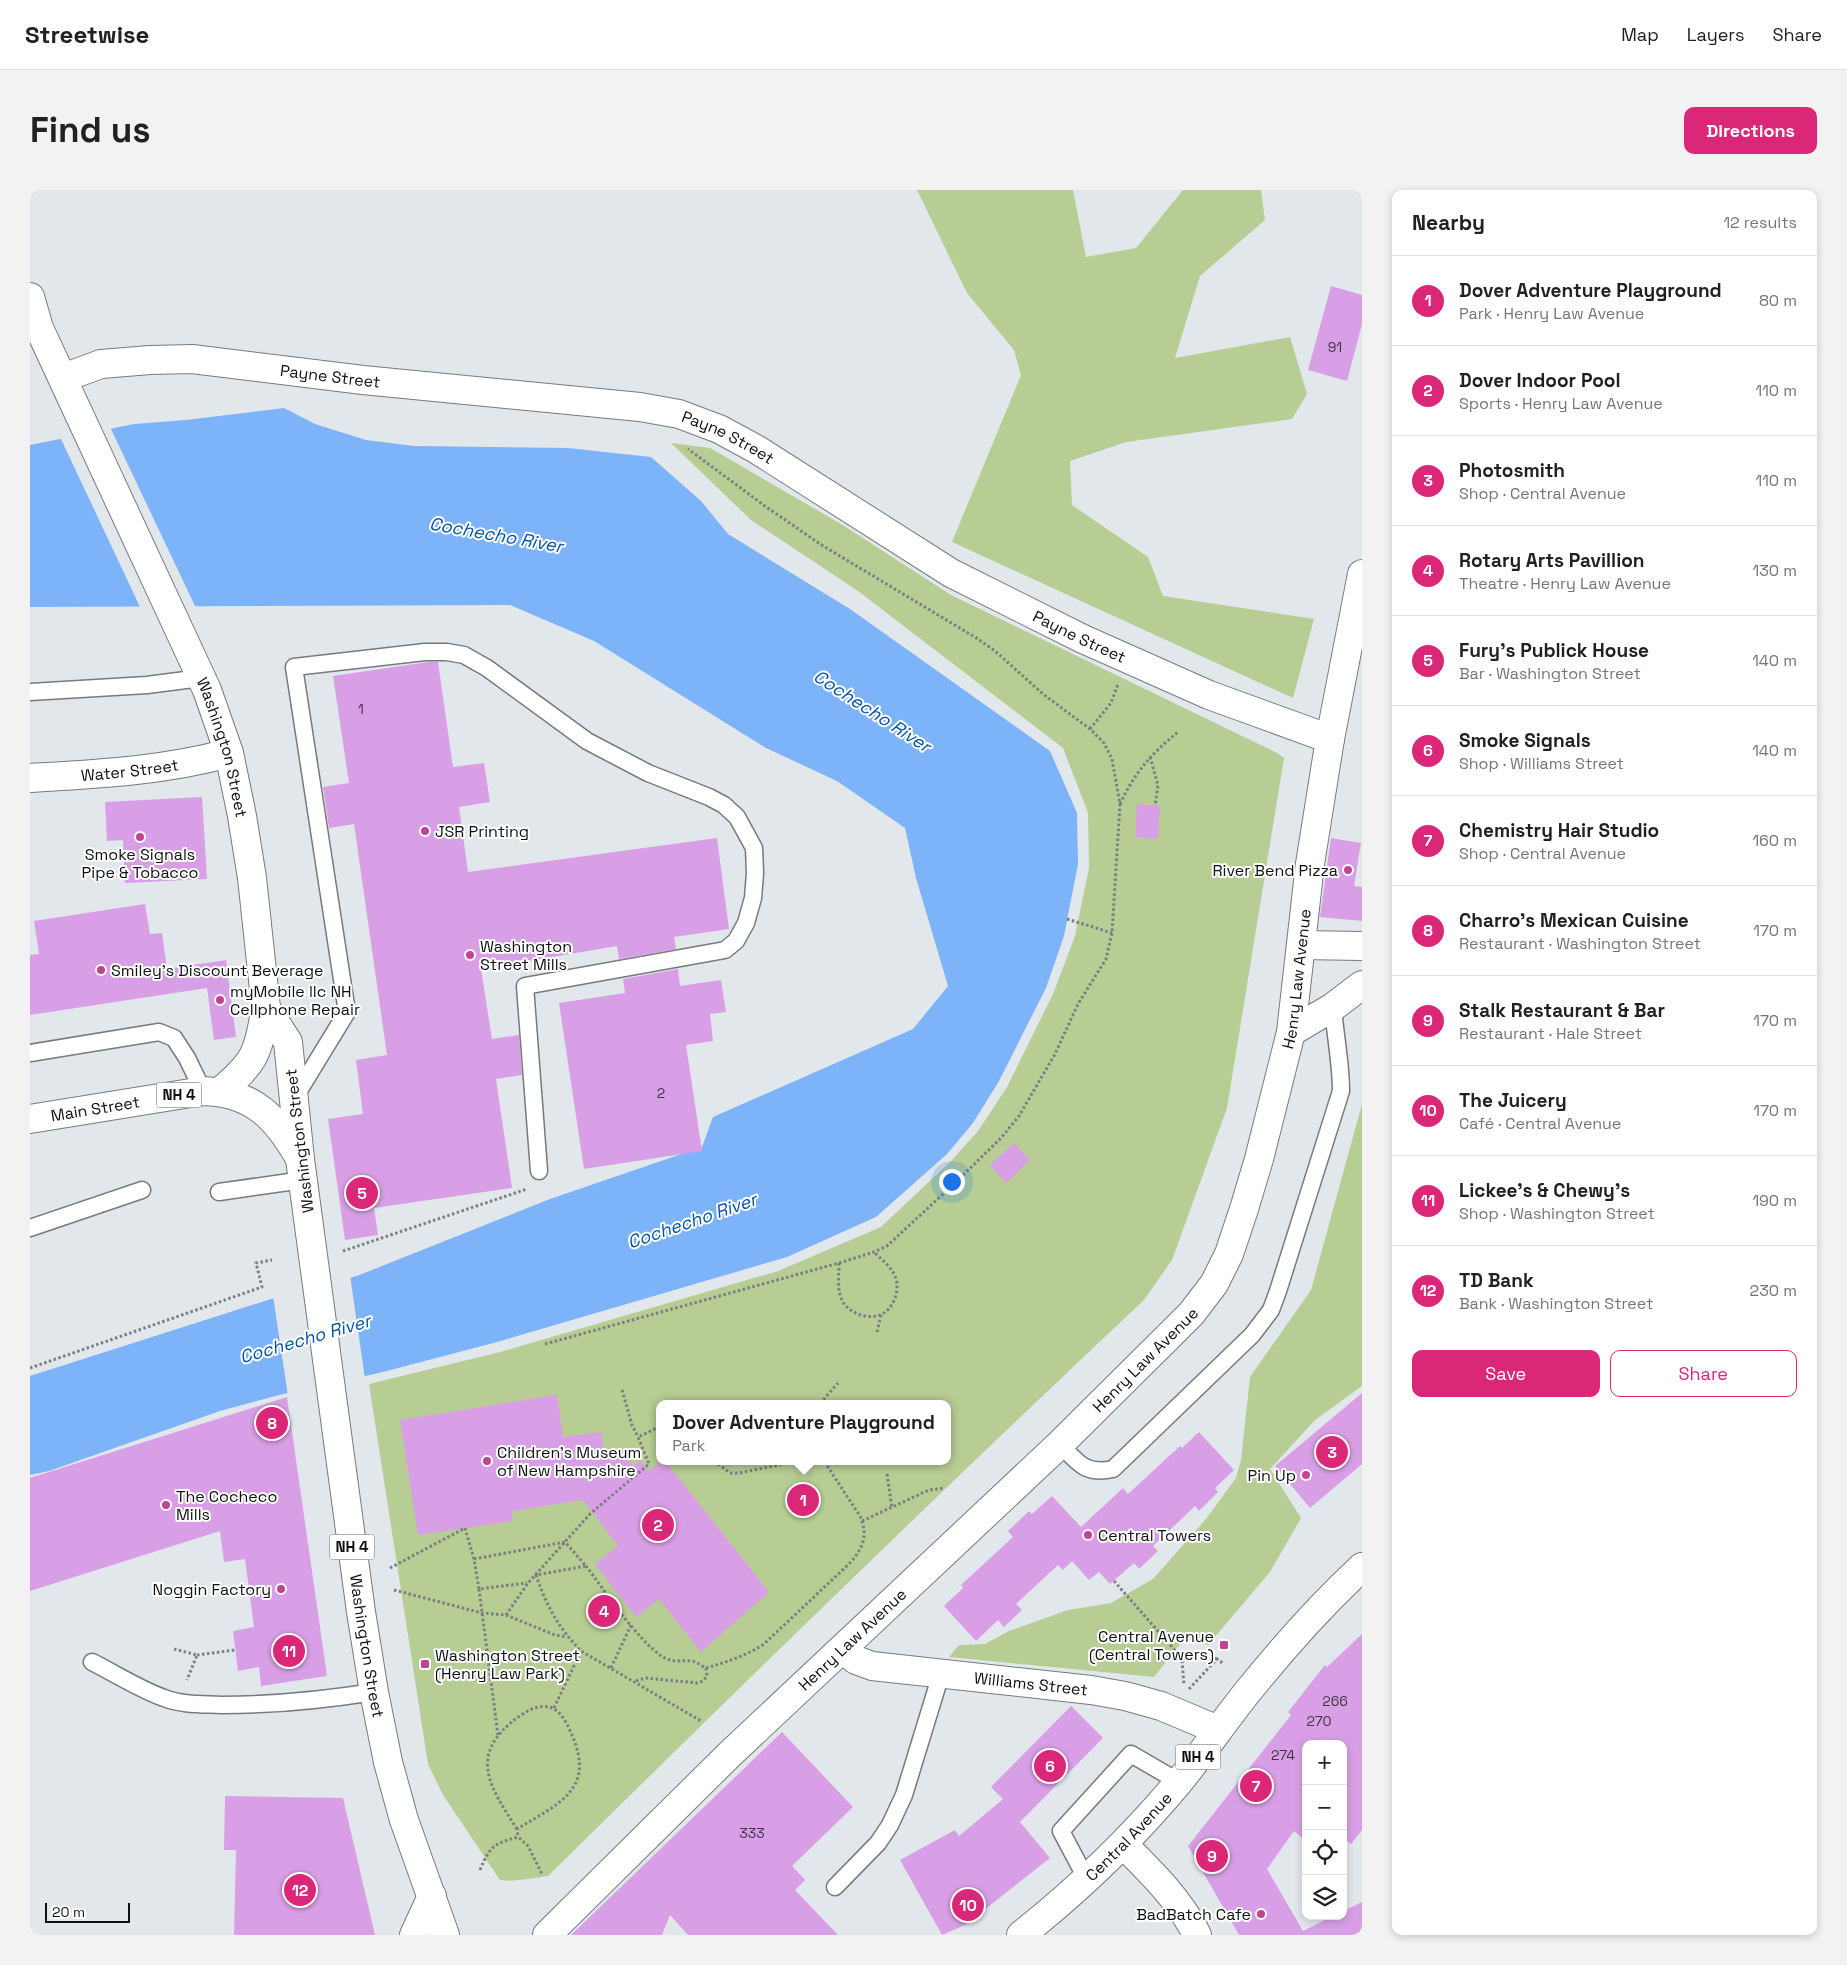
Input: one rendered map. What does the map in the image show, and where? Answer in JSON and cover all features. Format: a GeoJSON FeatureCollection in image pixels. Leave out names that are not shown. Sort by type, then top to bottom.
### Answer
{"type":"FeatureCollection","features":[{"type":"Feature","properties":{"kind":"street","name":"Washington Street"},"geometry":{"type":"LineString","coordinates":[[30,297],[39,328],[88,430],[207,690],[228,753],[242,816],[252,878],[266,1008],[288,1042],[301,1170],[361,1612],[374,1692],[388,1762],[404,1820],[445,1935]]}},
{"type":"Feature","properties":{"kind":"street","name":"Payne Street"},"geometry":{"type":"LineString","coordinates":[[63,378],[101,364],[192,359],[363,380],[640,407],[679,414],[719,429],[756,449],[951,573],[1083,639],[1209,695],[1330,739]]}},
{"type":"Feature","properties":{"kind":"street","name":"Henry Law Avenue"},"geometry":{"type":"LineString","coordinates":[[547,1935],[730,1754],[1060,1444],[1191,1314],[1214,1284],[1229,1254],[1244,1210],[1291,1032],[1310,864],[1330,739],[1362,574]]}},
{"type":"Feature","properties":{"kind":"street","name":"Water Street"},"geometry":{"type":"LineString","coordinates":[[30,778],[144,770],[172,766],[228,753]]}},
{"type":"Feature","properties":{"kind":"street"},"geometry":{"type":"LineString","coordinates":[[1302,945],[1362,946]]}},
{"type":"Feature","properties":{"kind":"street"},"geometry":{"type":"LineString","coordinates":[[1291,1032],[1334,1007],[1362,985]]}},
{"type":"Feature","properties":{"kind":"street"},"geometry":{"type":"LineString","coordinates":[[212,1091],[243,1072],[254,1058],[259,1045],[266,1008]]}},
{"type":"Feature","properties":{"kind":"street","name":"Main Street"},"geometry":{"type":"LineString","coordinates":[[30,1119],[212,1091],[241,1097],[259,1107],[274,1120],[288,1138],[301,1170]]}},
{"type":"Feature","properties":{"kind":"street","name":"Central Avenue"},"geometry":{"type":"LineString","coordinates":[[1021,1935],[1068,1898],[1124,1844],[1179,1782],[1246,1694],[1296,1635],[1362,1567]]}},
{"type":"Feature","properties":{"kind":"street","name":"Williams Street"},"geometry":{"type":"LineString","coordinates":[[843,1649],[856,1660],[872,1666],[1091,1690],[1125,1696],[1161,1706],[1218,1730]]}},
{"type":"Feature","properties":{"kind":"street"},"geometry":{"type":"LineString","coordinates":[[1124,1844],[1156,1877],[1190,1921],[1197,1935]]}},
{"type":"Feature","properties":{"kind":"street"},"geometry":{"type":"LineString","coordinates":[[414,1935],[432,1896]]}},
{"type":"Feature","properties":{"kind":"lane"},"geometry":{"type":"LineString","coordinates":[[294,1099],[347,1012],[294,667],[425,652],[447,652],[464,655],[487,668],[587,741],[648,773],[709,797],[724,805],[737,818],[754,848],[756,873],[753,898],[746,923],[736,941],[725,950],[525,986],[539,1171]]}},
{"type":"Feature","properties":{"kind":"lane"},"geometry":{"type":"LineString","coordinates":[[30,692],[147,685],[201,678]]}},
{"type":"Feature","properties":{"kind":"lane"},"geometry":{"type":"LineString","coordinates":[[1060,1444],[1082,1467],[1092,1471],[1112,1469],[1252,1335],[1271,1310],[1341,1091],[1334,1007]]}},
{"type":"Feature","properties":{"kind":"lane"},"geometry":{"type":"LineString","coordinates":[[30,1052],[159,1032],[174,1038],[212,1091]]}},
{"type":"Feature","properties":{"kind":"lane"},"geometry":{"type":"LineString","coordinates":[[219,1192],[301,1170]]}},
{"type":"Feature","properties":{"kind":"lane"},"geometry":{"type":"LineString","coordinates":[[30,1228],[142,1190]]}},
{"type":"Feature","properties":{"kind":"lane"},"geometry":{"type":"LineString","coordinates":[[92,1662],[165,1698],[189,1704],[253,1705],[335,1698],[374,1692]]}},
{"type":"Feature","properties":{"kind":"lane"},"geometry":{"type":"LineString","coordinates":[[835,1887],[878,1843],[890,1825],[904,1795],[940,1674]]}},
{"type":"Feature","properties":{"kind":"lane"},"geometry":{"type":"LineString","coordinates":[[1087,1880],[1061,1831],[1131,1754],[1179,1782]]}},
{"type":"Feature","properties":{"kind":"path"},"geometry":{"type":"LineString","coordinates":[[545,1344],[839,1263],[887,1246],[1001,1138],[1019,1116],[1055,1054],[1078,1004],[1106,958],[1112,932],[1120,804],[1112,758],[1104,743],[1090,729],[1043,694],[995,651],[820,544],[681,444]]}},
{"type":"Feature","properties":{"kind":"path"},"geometry":{"type":"LineString","coordinates":[[1090,729],[1111,703],[1128,658]]}},
{"type":"Feature","properties":{"kind":"path"},"geometry":{"type":"LineString","coordinates":[[1120,804],[1130,783],[1150,756],[1178,732]]}},
{"type":"Feature","properties":{"kind":"path"},"geometry":{"type":"LineString","coordinates":[[1150,756],[1158,785],[1155,806]]}},
{"type":"Feature","properties":{"kind":"path"},"geometry":{"type":"LineString","coordinates":[[1067,920],[1112,932]]}},
{"type":"Feature","properties":{"kind":"path"},"geometry":{"type":"LineString","coordinates":[[343,1251],[524,1190],[539,1171]]}},
{"type":"Feature","properties":{"kind":"path"},"geometry":{"type":"LineString","coordinates":[[874,1252],[890,1267],[896,1279],[898,1293],[891,1306],[881,1315],[877,1332]]}},
{"type":"Feature","properties":{"kind":"path"},"geometry":{"type":"LineString","coordinates":[[30,1368],[262,1287],[256,1263],[272,1260]]}},
{"type":"Feature","properties":{"kind":"path"},"geometry":{"type":"LineString","coordinates":[[839,1263],[838,1287],[846,1308],[861,1315],[881,1315]]}},
{"type":"Feature","properties":{"kind":"path"},"geometry":{"type":"LineString","coordinates":[[822,1400],[838,1383]]}},
{"type":"Feature","properties":{"kind":"path"},"geometry":{"type":"LineString","coordinates":[[506,1615],[528,1583],[590,1514],[649,1464],[632,1426],[622,1390]]}},
{"type":"Feature","properties":{"kind":"path"},"geometry":{"type":"LineString","coordinates":[[638,1437],[656,1428]]}},
{"type":"Feature","properties":{"kind":"path"},"geometry":{"type":"LineString","coordinates":[[719,1465],[730,1473],[739,1473],[778,1465]]}},
{"type":"Feature","properties":{"kind":"path"},"geometry":{"type":"LineString","coordinates":[[565,1542],[631,1624],[664,1658],[672,1661],[693,1661],[706,1668],[753,1652],[782,1628],[858,1553],[865,1534],[862,1522],[826,1465]]}},
{"type":"Feature","properties":{"kind":"path"},"geometry":{"type":"LineString","coordinates":[[887,1474],[892,1508]]}},
{"type":"Feature","properties":{"kind":"path"},"geometry":{"type":"LineString","coordinates":[[862,1522],[929,1490],[945,1488]]}},
{"type":"Feature","properties":{"kind":"path"},"geometry":{"type":"LineString","coordinates":[[390,1568],[465,1528],[474,1559],[479,1589],[498,1735]]}},
{"type":"Feature","properties":{"kind":"path"},"geometry":{"type":"LineString","coordinates":[[474,1559],[565,1542]]}},
{"type":"Feature","properties":{"kind":"path"},"geometry":{"type":"LineString","coordinates":[[536,1575],[586,1566]]}},
{"type":"Feature","properties":{"kind":"path"},"geometry":{"type":"LineString","coordinates":[[536,1575],[545,1601],[567,1637],[581,1651],[701,1721]]}},
{"type":"Feature","properties":{"kind":"path"},"geometry":{"type":"LineString","coordinates":[[1114,1581],[1179,1654],[1182,1660],[1184,1688],[1189,1689],[1217,1659]]}},
{"type":"Feature","properties":{"kind":"path"},"geometry":{"type":"LineString","coordinates":[[479,1589],[528,1583]]}},
{"type":"Feature","properties":{"kind":"path"},"geometry":{"type":"LineString","coordinates":[[394,1590],[482,1613],[506,1615],[555,1635],[567,1637]]}},
{"type":"Feature","properties":{"kind":"path"},"geometry":{"type":"LineString","coordinates":[[611,1668],[631,1624]]}},
{"type":"Feature","properties":{"kind":"path"},"geometry":{"type":"LineString","coordinates":[[174,1649],[197,1655],[235,1650]]}},
{"type":"Feature","properties":{"kind":"path"},"geometry":{"type":"LineString","coordinates":[[554,1708],[581,1651]]}},
{"type":"Feature","properties":{"kind":"path"},"geometry":{"type":"LineString","coordinates":[[1182,1660],[1198,1653],[1217,1659],[1224,1664]]}},
{"type":"Feature","properties":{"kind":"path"},"geometry":{"type":"LineString","coordinates":[[187,1678],[197,1655]]}},
{"type":"Feature","properties":{"kind":"path"},"geometry":{"type":"LineString","coordinates":[[634,1681],[646,1678],[697,1683],[704,1681],[707,1676],[706,1668]]}},
{"type":"Feature","properties":{"kind":"path"},"geometry":{"type":"LineString","coordinates":[[517,1829],[565,1799],[574,1788],[579,1774],[581,1761],[577,1747],[562,1717],[554,1708],[544,1706],[524,1712],[498,1735],[491,1744],[488,1754],[487,1769],[496,1797],[517,1829],[518,1837],[528,1846],[542,1874]]}},
{"type":"Feature","properties":{"kind":"path"},"geometry":{"type":"LineString","coordinates":[[480,1870],[488,1852],[494,1846],[518,1837]]}},
{"type":"Feature","properties":{"kind":"green space"},"geometry":{"type":"Polygon","coordinates":[[[917,190],[1073,190],[1086,257],[1136,248],[1183,190],[1261,190],[1265,220],[1200,276],[1175,358],[1290,337],[1307,394],[1292,419],[1126,442],[1070,461],[1072,505],[1148,557],[1163,596],[1314,619],[1293,698],[952,542],[1021,375],[1014,350],[967,293],[917,190]]]}},
{"type":"Feature","properties":{"kind":"green space"},"geometry":{"type":"Polygon","coordinates":[[[671,443],[710,448],[841,524],[951,595],[1284,758],[1227,1108],[1172,1260],[1144,1300],[844,1586],[548,1876],[500,1880],[443,1795],[428,1764],[369,1384],[500,1352],[778,1271],[881,1227],[952,1160],[978,1131],[1007,1087],[1053,994],[1075,936],[1089,868],[1088,813],[1063,748],[858,591],[751,520],[671,443]]]}},
{"type":"Feature","properties":{"kind":"green space"},"geometry":{"type":"Polygon","coordinates":[[[1362,1104],[1362,1386],[1315,1420],[1270,1469],[1301,1518],[1270,1572],[1208,1645],[1184,1639],[1154,1677],[949,1657],[959,1645],[985,1644],[1009,1631],[1068,1610],[1111,1603],[1153,1579],[1206,1519],[1236,1478],[1241,1460],[1250,1377],[1311,1290],[1362,1104]]]}},
{"type":"Feature","properties":{"kind":"water","name":"Cochecho River"},"geometry":{"type":"Polygon","coordinates":[[[284,408],[315,424],[366,440],[414,446],[568,448],[651,457],[701,501],[728,534],[850,609],[1050,751],[1077,813],[1078,864],[1064,936],[1046,988],[999,1081],[973,1123],[947,1154],[876,1217],[787,1257],[497,1342],[383,1372],[279,1395],[220,1411],[49,1471],[30,1475],[30,1376],[271,1299],[357,1276],[550,1199],[702,1147],[713,1117],[913,1029],[948,986],[916,878],[905,828],[837,781],[766,748],[594,641],[510,605],[30,607],[30,445],[134,424],[186,420],[284,408]]]}},
{"type":"Feature","properties":{"kind":"pier"},"geometry":{"type":"Polygon","coordinates":[[[110,427],[196,608],[141,609],[60,437],[110,427]]]}},
{"type":"Feature","properties":{"kind":"pier"},"geometry":{"type":"Polygon","coordinates":[[[350,1275],[365,1379],[288,1396],[273,1296],[350,1275]]]}},
{"type":"Feature","properties":{"kind":"building"},"geometry":{"type":"Polygon","coordinates":[[[1331,286],[1362,295],[1362,324],[1347,381],[1308,370],[1331,286]]]}},
{"type":"Feature","properties":{"kind":"building","name":"Washington Street Mills"},"geometry":{"type":"Polygon","coordinates":[[[438,662],[453,767],[484,763],[490,802],[459,807],[468,872],[717,838],[729,929],[674,937],[676,949],[619,959],[617,946],[481,969],[492,1039],[519,1035],[522,1075],[496,1079],[512,1188],[374,1208],[378,1235],[345,1240],[328,1119],[363,1114],[356,1060],[387,1055],[354,824],[329,828],[323,787],[349,783],[333,676],[438,662]]]}},
{"type":"Feature","properties":{"kind":"building"},"geometry":{"type":"Polygon","coordinates":[[[202,797],[207,879],[125,883],[123,840],[107,841],[105,802],[202,797]]]}},
{"type":"Feature","properties":{"kind":"building"},"geometry":{"type":"Polygon","coordinates":[[[1137,804],[1160,806],[1158,839],[1135,837],[1137,804]]]}},
{"type":"Feature","properties":{"kind":"building"},"geometry":{"type":"Polygon","coordinates":[[[1331,838],[1361,843],[1354,886],[1362,887],[1362,921],[1320,917],[1331,838]]]}},
{"type":"Feature","properties":{"kind":"building"},"geometry":{"type":"Polygon","coordinates":[[[145,904],[150,934],[162,933],[167,969],[226,960],[236,1037],[214,1040],[207,988],[30,1015],[30,955],[39,954],[34,921],[145,904]]]}},
{"type":"Feature","properties":{"kind":"building","name":"Washington Street Mills"},"geometry":{"type":"Polygon","coordinates":[[[678,969],[680,986],[721,980],[726,1012],[710,1014],[713,1041],[686,1045],[702,1151],[584,1169],[559,1003],[625,993],[623,979],[678,969]]]}},
{"type":"Feature","properties":{"kind":"building"},"geometry":{"type":"Polygon","coordinates":[[[1014,1143],[1030,1160],[1006,1183],[990,1165],[1014,1143]]]}},
{"type":"Feature","properties":{"kind":"building"},"geometry":{"type":"Polygon","coordinates":[[[1362,1393],[1362,1464],[1310,1508],[1275,1466],[1362,1393]]]}},
{"type":"Feature","properties":{"kind":"building"},"geometry":{"type":"Polygon","coordinates":[[[557,1395],[563,1437],[601,1432],[605,1459],[618,1448],[633,1466],[640,1460],[649,1471],[656,1465],[668,1465],[769,1592],[701,1652],[659,1599],[636,1617],[595,1564],[618,1546],[583,1500],[512,1511],[513,1521],[418,1535],[400,1420],[557,1395]]]}},
{"type":"Feature","properties":{"kind":"building","name":"The Cocheco Mills"},"geometry":{"type":"Polygon","coordinates":[[[287,1397],[327,1676],[261,1686],[259,1667],[238,1671],[233,1631],[254,1627],[245,1559],[224,1562],[220,1531],[30,1591],[30,1478],[287,1397]]]}},
{"type":"Feature","properties":{"kind":"building","name":"Central Towers"},"geometry":{"type":"Polygon","coordinates":[[[1199,1432],[1234,1470],[1215,1488],[1218,1492],[1199,1511],[1195,1506],[1153,1546],[1158,1551],[1139,1569],[1134,1563],[1110,1584],[1099,1572],[1089,1580],[1072,1561],[1063,1570],[1058,1565],[1016,1604],[1022,1610],[1004,1627],[998,1620],[976,1641],[944,1606],[963,1588],[961,1585],[1013,1537],[1008,1531],[1029,1511],[1032,1514],[1052,1496],[1081,1527],[1123,1488],[1128,1494],[1180,1446],[1182,1448],[1199,1432]]]}},
{"type":"Feature","properties":{"kind":"building"},"geometry":{"type":"Polygon","coordinates":[[[1362,1634],[1362,1830],[1351,1844],[1347,1841],[1347,1740],[1302,1740],[1302,1838],[1294,1831],[1267,1869],[1303,1931],[1325,1920],[1347,1920],[1347,1909],[1362,1902],[1362,1935],[1239,1935],[1188,1846],[1291,1715],[1288,1712],[1325,1665],[1327,1667],[1362,1634]]]}},
{"type":"Feature","properties":{"kind":"building"},"geometry":{"type":"Polygon","coordinates":[[[1071,1706],[1103,1738],[1020,1822],[1050,1858],[965,1925],[942,1935],[900,1860],[955,1830],[959,1836],[1003,1799],[991,1787],[1071,1706]]]}},
{"type":"Feature","properties":{"kind":"building"},"geometry":{"type":"Polygon","coordinates":[[[782,1732],[853,1807],[792,1866],[805,1880],[795,1890],[838,1935],[688,1935],[670,1915],[662,1935],[571,1935],[782,1732]]]}},
{"type":"Feature","properties":{"kind":"building"},"geometry":{"type":"Polygon","coordinates":[[[225,1796],[343,1798],[375,1935],[234,1935],[236,1850],[224,1850],[225,1796]]]}},
{"type":"Feature","properties":{"kind":"place","name":"JSR Printing"},"geometry":{"type":"Point","coordinates":[425,831]}},
{"type":"Feature","properties":{"kind":"place","name":"Smoke Signals Pipe & Tobacco"},"geometry":{"type":"Point","coordinates":[140,837]}},
{"type":"Feature","properties":{"kind":"place","name":"River Bend Pizza"},"geometry":{"type":"Point","coordinates":[1348,870]}},
{"type":"Feature","properties":{"kind":"place","name":"Washington Street Mills"},"geometry":{"type":"Point","coordinates":[470,955]}},
{"type":"Feature","properties":{"kind":"place","name":"Smiley's Discount Beverage"},"geometry":{"type":"Point","coordinates":[101,970]}},
{"type":"Feature","properties":{"kind":"place","name":"myMobile llc NH Cellphone Repair"},"geometry":{"type":"Point","coordinates":[220,1000]}},
{"type":"Feature","properties":{"kind":"place","name":"Fury's Publick House"},"geometry":{"type":"Point","coordinates":[362,1193]}},
{"type":"Feature","properties":{"kind":"place","name":"Charro's Mexican Cuisine"},"geometry":{"type":"Point","coordinates":[272,1423]}},
{"type":"Feature","properties":{"kind":"place","name":"Photosmith"},"geometry":{"type":"Point","coordinates":[1332,1452]}},
{"type":"Feature","properties":{"kind":"place","name":"Children's Museum of New Hampshire"},"geometry":{"type":"Point","coordinates":[487,1461]}},
{"type":"Feature","properties":{"kind":"place","name":"Pin Up"},"geometry":{"type":"Point","coordinates":[1306,1475]}},
{"type":"Feature","properties":{"kind":"place","name":"Dover Adventure Playground"},"geometry":{"type":"Point","coordinates":[803,1500]}},
{"type":"Feature","properties":{"kind":"place","name":"The Cocheco Mills"},"geometry":{"type":"Point","coordinates":[166,1505]}},
{"type":"Feature","properties":{"kind":"place","name":"Dover Indoor Pool"},"geometry":{"type":"Point","coordinates":[658,1525]}},
{"type":"Feature","properties":{"kind":"place","name":"Central Towers"},"geometry":{"type":"Point","coordinates":[1088,1535]}},
{"type":"Feature","properties":{"kind":"place","name":"Noggin Factory"},"geometry":{"type":"Point","coordinates":[281,1589]}},
{"type":"Feature","properties":{"kind":"place","name":"Rotary Arts Pavillion"},"geometry":{"type":"Point","coordinates":[604,1611]}},
{"type":"Feature","properties":{"kind":"place","name":"Central Avenue (Central Towers)"},"geometry":{"type":"Point","coordinates":[1224,1645]}},
{"type":"Feature","properties":{"kind":"place","name":"Lickee's & Chewy's"},"geometry":{"type":"Point","coordinates":[289,1651]}},
{"type":"Feature","properties":{"kind":"place","name":"Washington Street (Henry Law Park)"},"geometry":{"type":"Point","coordinates":[425,1664]}},
{"type":"Feature","properties":{"kind":"place","name":"Smoke Signals"},"geometry":{"type":"Point","coordinates":[1050,1766]}},
{"type":"Feature","properties":{"kind":"place","name":"Chemistry Hair Studio"},"geometry":{"type":"Point","coordinates":[1256,1786]}},
{"type":"Feature","properties":{"kind":"place","name":"Stalk Restaurant & Bar"},"geometry":{"type":"Point","coordinates":[1212,1856]}},
{"type":"Feature","properties":{"kind":"place","name":"TD Bank"},"geometry":{"type":"Point","coordinates":[300,1890]}},
{"type":"Feature","properties":{"kind":"place","name":"The Juicery"},"geometry":{"type":"Point","coordinates":[968,1905]}},
{"type":"Feature","properties":{"kind":"place","name":"BadBatch Cafe"},"geometry":{"type":"Point","coordinates":[1261,1914]}}]}
